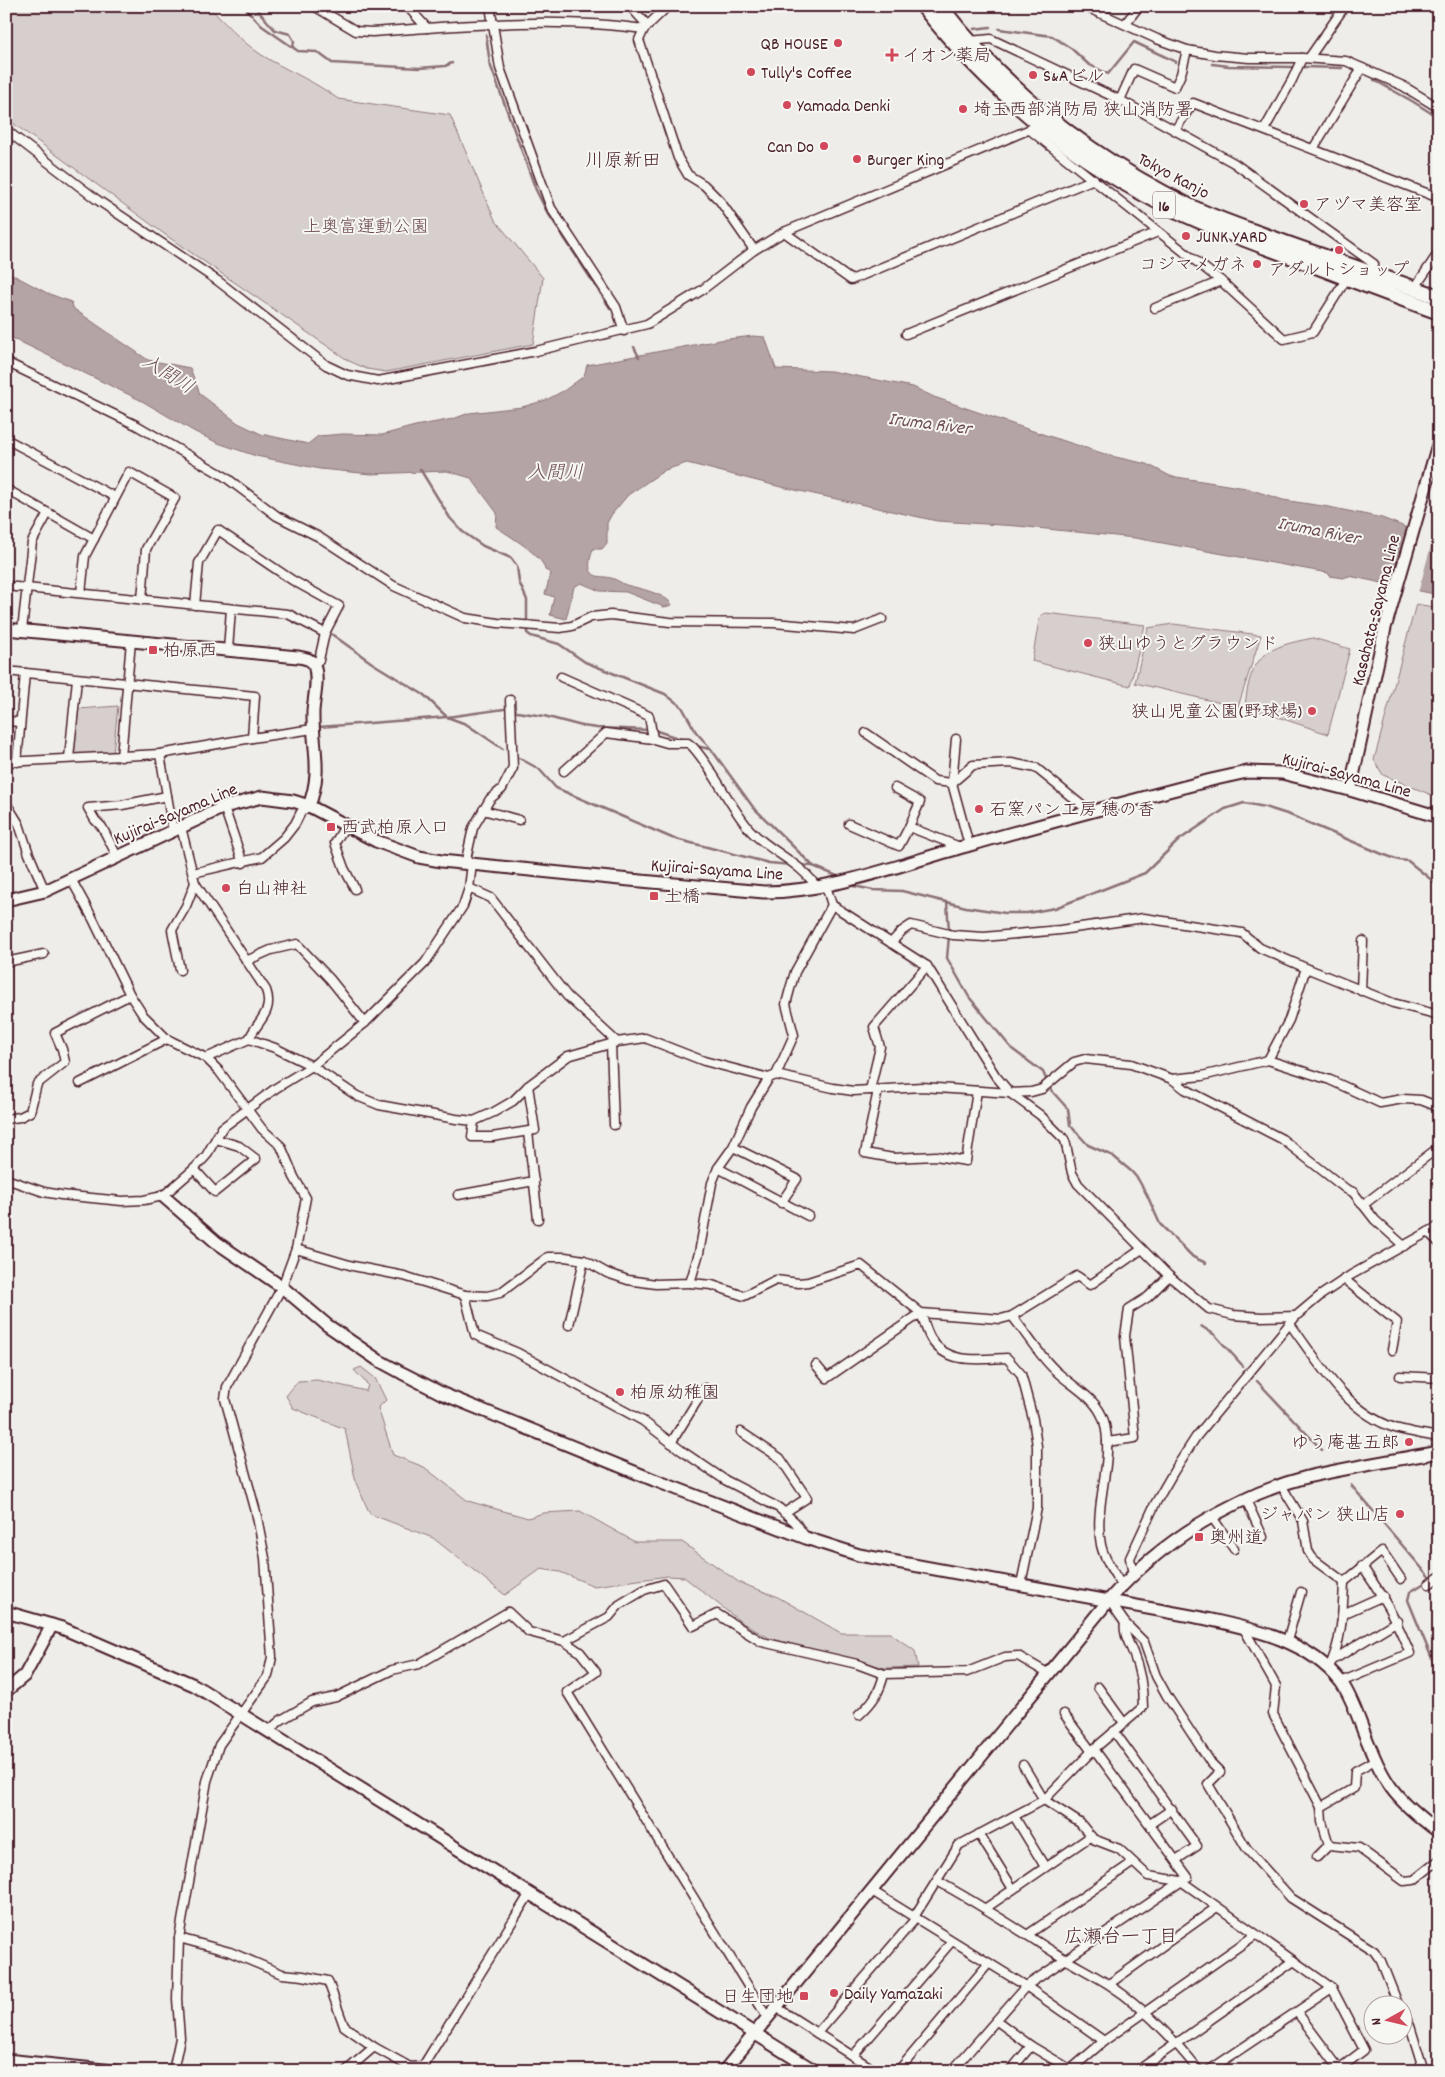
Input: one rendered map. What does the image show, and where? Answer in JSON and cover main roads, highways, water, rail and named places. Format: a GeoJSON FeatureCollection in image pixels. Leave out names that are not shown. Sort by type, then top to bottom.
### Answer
{"type":"FeatureCollection","features":[{"type":"Feature","properties":{"kind":"highway","name":"Tokyo Kanjo"},"geometry":{"type":"LineString","coordinates":[[923,6],[1035,128],[1156,201],[1215,228],[1439,312]]}},
{"type":"Feature","properties":{"kind":"highway","name":"Tokyo Kanjo"},"geometry":{"type":"LineString","coordinates":[[940,6],[968,41],[1020,94],[1049,119],[1127,172],[1218,219],[1439,297]]}},
{"type":"Feature","properties":{"kind":"water","name":"入間川"},"geometry":{"type":"Polygon","coordinates":[[[6,271],[47,293],[71,302],[74,309],[148,360],[190,368],[200,394],[238,423],[261,434],[308,444],[318,436],[343,434],[382,435],[415,426],[453,419],[469,413],[522,407],[546,400],[565,390],[584,376],[587,365],[720,340],[753,336],[765,337],[776,369],[831,371],[913,387],[934,397],[1030,430],[1111,456],[1147,464],[1170,476],[1246,488],[1283,500],[1382,518],[1405,527],[1439,534],[1439,595],[1349,576],[1343,578],[1330,576],[1328,573],[1135,538],[1017,526],[937,521],[777,486],[687,463],[665,470],[628,495],[607,523],[607,543],[602,549],[593,549],[590,561],[590,567],[594,575],[609,577],[626,585],[658,595],[669,601],[672,605],[664,607],[626,592],[600,591],[581,583],[574,587],[566,619],[550,615],[554,597],[545,594],[551,573],[545,570],[539,558],[532,552],[496,527],[497,513],[471,478],[447,471],[371,474],[320,469],[256,456],[218,443],[142,401],[6,335],[6,271]]]}},
{"type":"Feature","properties":{"kind":"waterway"},"geometry":{"type":"LineString","coordinates":[[243,6],[262,26],[298,51],[317,52],[332,63],[419,68],[445,66],[452,63]]}},
{"type":"Feature","properties":{"kind":"waterway"},"geometry":{"type":"LineString","coordinates":[[254,6],[275,30],[290,34],[294,41],[293,47]]}},
{"type":"Feature","properties":{"kind":"waterway"},"geometry":{"type":"LineString","coordinates":[[974,29],[990,27]]}},
{"type":"Feature","properties":{"kind":"waterway"},"geometry":{"type":"LineString","coordinates":[[999,29],[1052,36],[1072,49],[1088,64],[1108,74],[1134,42],[1176,62]]}},
{"type":"Feature","properties":{"kind":"waterway"},"geometry":{"type":"LineString","coordinates":[[486,35],[490,64],[536,190],[546,210],[610,308]]}},
{"type":"Feature","properties":{"kind":"waterway"},"geometry":{"type":"LineString","coordinates":[[1212,64],[1292,67]]}},
{"type":"Feature","properties":{"kind":"waterway"},"geometry":{"type":"LineString","coordinates":[[1303,67],[1342,68]]}},
{"type":"Feature","properties":{"kind":"waterway"},"geometry":{"type":"LineString","coordinates":[[1374,80],[1439,118]]}},
{"type":"Feature","properties":{"kind":"waterway"},"geometry":{"type":"LineString","coordinates":[[634,347],[639,357]]}},
{"type":"Feature","properties":{"kind":"waterway"},"geometry":{"type":"LineString","coordinates":[[420,469],[450,518],[463,532],[483,546],[511,558],[517,566],[519,582],[527,600],[527,633],[531,636],[559,644],[585,662],[665,694],[682,707],[696,732],[711,749],[753,807],[813,866]]}},
{"type":"Feature","properties":{"kind":"waterway"},"geometry":{"type":"LineString","coordinates":[[330,633],[372,663],[424,695],[447,717],[466,724],[503,749]]}},
{"type":"Feature","properties":{"kind":"waterway"},"geometry":{"type":"LineString","coordinates":[[319,727],[447,717],[504,709]]}},
{"type":"Feature","properties":{"kind":"waterway"},"geometry":{"type":"LineString","coordinates":[[517,712],[544,716],[582,726],[650,730]]}},
{"type":"Feature","properties":{"kind":"waterway"},"geometry":{"type":"LineString","coordinates":[[654,730],[684,740]]}},
{"type":"Feature","properties":{"kind":"waterway"},"geometry":{"type":"LineString","coordinates":[[696,746],[710,749]]}},
{"type":"Feature","properties":{"kind":"waterway"},"geometry":{"type":"LineString","coordinates":[[519,758],[539,769],[556,788],[672,838],[769,863],[792,865]]}},
{"type":"Feature","properties":{"kind":"waterway"},"geometry":{"type":"LineString","coordinates":[[849,885],[873,890],[902,891],[966,907],[1005,913],[1027,913],[1055,908],[1145,873],[1179,840],[1225,809],[1244,803],[1290,815],[1382,854],[1408,861],[1439,886]]}},
{"type":"Feature","properties":{"kind":"waterway"},"geometry":{"type":"LineString","coordinates":[[800,865],[813,866],[837,876]]}},
{"type":"Feature","properties":{"kind":"waterway"},"geometry":{"type":"LineString","coordinates":[[947,902],[949,931]]}},
{"type":"Feature","properties":{"kind":"waterway"},"geometry":{"type":"LineString","coordinates":[[949,936],[947,958],[969,997],[1012,1049],[1043,1072],[1046,1079]]}},
{"type":"Feature","properties":{"kind":"waterway"},"geometry":{"type":"LineString","coordinates":[[1051,1090],[1068,1109],[1070,1125],[1088,1145],[1113,1156],[1131,1171],[1147,1195],[1160,1224],[1193,1257],[1206,1263]]}},
{"type":"Feature","properties":{"kind":"waterway"},"geometry":{"type":"LineString","coordinates":[[1201,1326],[1215,1335],[1243,1366]]}},
{"type":"Feature","properties":{"kind":"waterway"},"geometry":{"type":"LineString","coordinates":[[1257,1381],[1322,1450]]}},
{"type":"Feature","properties":{"kind":"waterway"},"geometry":{"type":"LineString","coordinates":[[1351,1485],[1431,1579],[1410,1592],[1408,1600],[1437,1671],[1439,1681]]}},
{"type":"Feature","properties":{"kind":"place","name":"QB HOUSE"},"geometry":{"type":"Point","coordinates":[838,43]}},
{"type":"Feature","properties":{"kind":"place","name":"イオン薬局"},"geometry":{"type":"Point","coordinates":[892,55]}},
{"type":"Feature","properties":{"kind":"place","name":"Tully's Coffee"},"geometry":{"type":"Point","coordinates":[751,72]}},
{"type":"Feature","properties":{"kind":"place","name":"S&Aビル"},"geometry":{"type":"Point","coordinates":[1033,75]}},
{"type":"Feature","properties":{"kind":"place","name":"Yamada Denki"},"geometry":{"type":"Point","coordinates":[787,105]}},
{"type":"Feature","properties":{"kind":"place","name":"埼玉西部消防局 狭山消防署"},"geometry":{"type":"Point","coordinates":[963,109]}},
{"type":"Feature","properties":{"kind":"place","name":"Can Do"},"geometry":{"type":"Point","coordinates":[824,146]}},
{"type":"Feature","properties":{"kind":"place","name":"Burger King"},"geometry":{"type":"Point","coordinates":[857,159]}},
{"type":"Feature","properties":{"kind":"place","name":"アヅマ美容室"},"geometry":{"type":"Point","coordinates":[1304,204]}},
{"type":"Feature","properties":{"kind":"place","name":"JUNK YARD"},"geometry":{"type":"Point","coordinates":[1186,236]}},
{"type":"Feature","properties":{"kind":"place","name":"アダルトショップ"},"geometry":{"type":"Point","coordinates":[1339,250]}},
{"type":"Feature","properties":{"kind":"place","name":"コジマメガネ"},"geometry":{"type":"Point","coordinates":[1257,264]}},
{"type":"Feature","properties":{"kind":"place","name":"狭山ゆうとグラウンド"},"geometry":{"type":"Point","coordinates":[1088,643]}},
{"type":"Feature","properties":{"kind":"place","name":"柏原西"},"geometry":{"type":"Point","coordinates":[153,650]}},
{"type":"Feature","properties":{"kind":"place","name":"狭山児童公園(野球場)"},"geometry":{"type":"Point","coordinates":[1312,711]}},
{"type":"Feature","properties":{"kind":"place","name":"石窯パン工房 穂の香"},"geometry":{"type":"Point","coordinates":[979,809]}},
{"type":"Feature","properties":{"kind":"place","name":"西武柏原入口"},"geometry":{"type":"Point","coordinates":[331,827]}},
{"type":"Feature","properties":{"kind":"place","name":"白山神社"},"geometry":{"type":"Point","coordinates":[226,888]}},
{"type":"Feature","properties":{"kind":"place","name":"土橋"},"geometry":{"type":"Point","coordinates":[654,896]}},
{"type":"Feature","properties":{"kind":"place","name":"柏原幼稚園"},"geometry":{"type":"Point","coordinates":[620,1392]}},
{"type":"Feature","properties":{"kind":"place","name":"ゆう庵甚五郎"},"geometry":{"type":"Point","coordinates":[1409,1442]}},
{"type":"Feature","properties":{"kind":"place","name":"ジャパン 狭山店"},"geometry":{"type":"Point","coordinates":[1400,1514]}},
{"type":"Feature","properties":{"kind":"place","name":"奥州道"},"geometry":{"type":"Point","coordinates":[1199,1537]}},
{"type":"Feature","properties":{"kind":"place","name":"Daily Yamazaki"},"geometry":{"type":"Point","coordinates":[834,1993]}},
{"type":"Feature","properties":{"kind":"place","name":"日生団地"},"geometry":{"type":"Point","coordinates":[804,1996]}},
{"type":"Feature","properties":{"kind":"district","name":"川原新田"},"geometry":{"type":"Point","coordinates":[623,159]}},
{"type":"Feature","properties":{"kind":"district","name":"広瀬台一丁目"},"geometry":{"type":"Point","coordinates":[1121,1935]}},
{"type":"Feature","properties":{"kind":"park label","name":"上奥富運動公園"},"geometry":{"type":"Point","coordinates":[366,226]}},
{"type":"Feature","properties":{"kind":"water label","name":"Iruma River"},"geometry":{"type":"Point","coordinates":[930,422]}},
{"type":"Feature","properties":{"kind":"water label","name":"Iruma River"},"geometry":{"type":"Point","coordinates":[1319,529]}}]}
